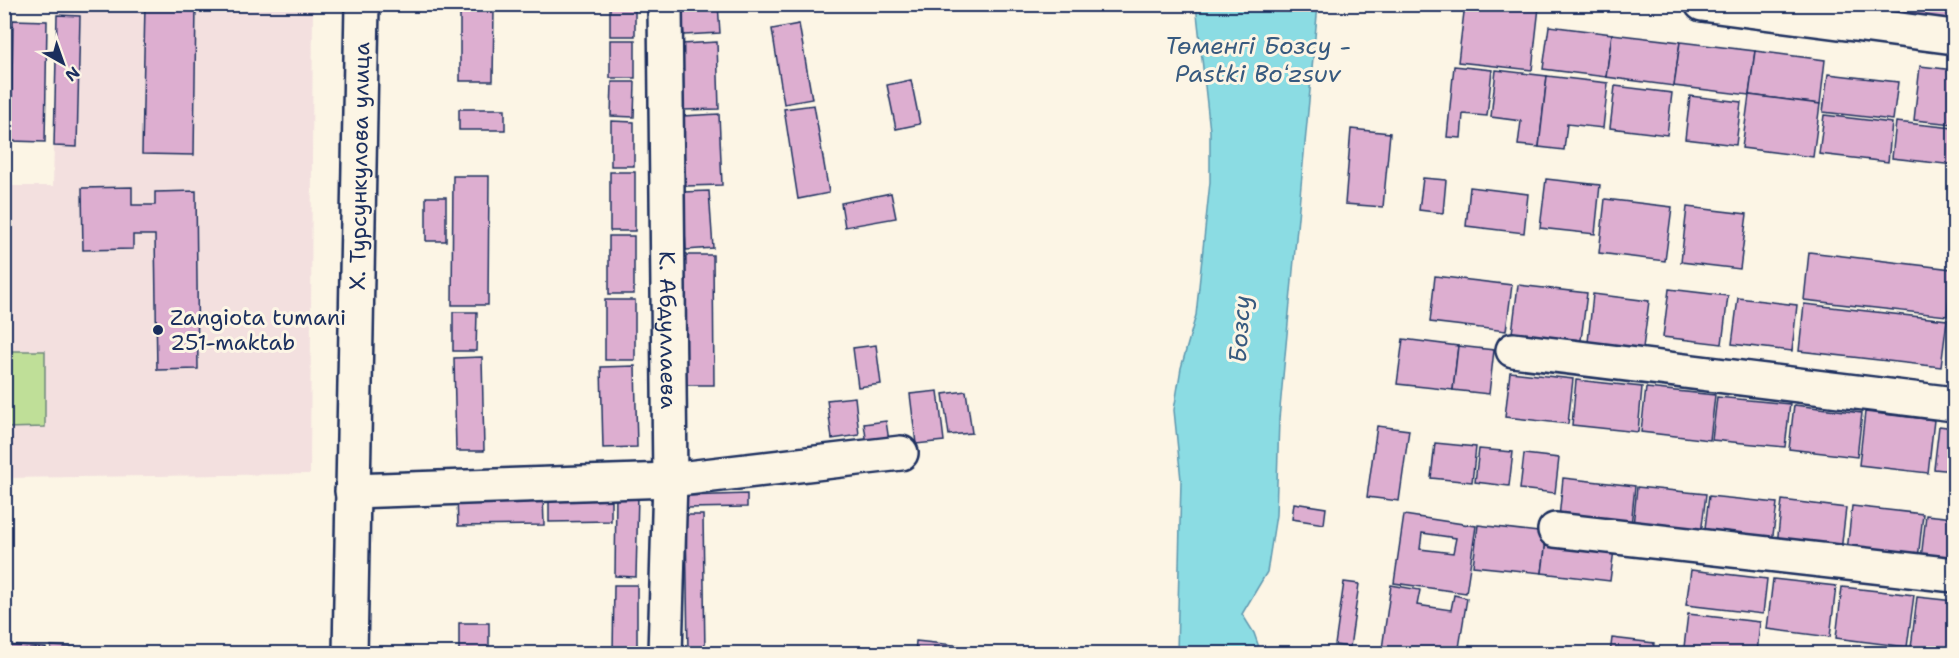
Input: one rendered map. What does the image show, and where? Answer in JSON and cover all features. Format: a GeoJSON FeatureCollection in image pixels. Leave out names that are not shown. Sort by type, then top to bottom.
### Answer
{"type":"FeatureCollection","features":[{"type":"Feature","properties":{"kind":"street","name":"Х. Турсункулова улица"},"geometry":{"type":"LineString","coordinates":[[350,654],[362,4]]}},
{"type":"Feature","properties":{"kind":"street","name":"К. Абдуллаева"},"geometry":{"type":"LineString","coordinates":[[665,4],[670,480],[665,654]]}},
{"type":"Feature","properties":{"kind":"street"},"geometry":{"type":"LineString","coordinates":[[1702,4],[1954,37]]}},
{"type":"Feature","properties":{"kind":"street"},"geometry":{"type":"LineString","coordinates":[[1513,350],[1954,404]]}},
{"type":"Feature","properties":{"kind":"street"},"geometry":{"type":"LineString","coordinates":[[352,491],[670,480],[900,453]]}},
{"type":"Feature","properties":{"kind":"street"},"geometry":{"type":"LineString","coordinates":[[1556,530],[1954,575]]}},
{"type":"Feature","properties":{"kind":"shaded area","name":"Zangiota tumani 251-maktab"},"geometry":{"type":"Polygon","coordinates":[[[57,5],[313,5],[310,474],[5,478],[4,186],[53,186],[57,5]]]}},
{"type":"Feature","properties":{"kind":"green space"},"geometry":{"type":"Polygon","coordinates":[[[4,351],[45,351],[45,427],[5,428],[4,351]]]}},
{"type":"Feature","properties":{"kind":"water","name":"Төменгі Бозсу - Pastki Boʻzsuv"},"geometry":{"type":"Polygon","coordinates":[[[1196,5],[1318,5],[1279,419],[1276,515],[1267,572],[1242,614],[1254,633],[1261,653],[1177,653],[1181,480],[1174,410],[1181,368],[1196,315],[1210,182],[1210,131],[1196,5]]]}},
{"type":"Feature","properties":{"kind":"building"},"geometry":{"type":"Polygon","coordinates":[[[145,4],[196,4],[194,155],[142,154],[145,4]]]}},
{"type":"Feature","properties":{"kind":"building"},"geometry":{"type":"Polygon","coordinates":[[[610,4],[635,4],[635,36],[610,36],[610,4]]]}},
{"type":"Feature","properties":{"kind":"building"},"geometry":{"type":"Polygon","coordinates":[[[681,4],[718,4],[720,33],[684,35],[681,4]]]}},
{"type":"Feature","properties":{"kind":"building"},"geometry":{"type":"Polygon","coordinates":[[[1465,4],[1515,4],[1539,7],[1532,70],[1458,62],[1465,4]]]}},
{"type":"Feature","properties":{"kind":"building"},"geometry":{"type":"Polygon","coordinates":[[[1836,4],[1910,4],[1908,22],[1835,14],[1836,4]]]}},
{"type":"Feature","properties":{"kind":"building"},"geometry":{"type":"Polygon","coordinates":[[[1910,4],[1954,4],[1954,28],[1908,22],[1910,4]]]}},
{"type":"Feature","properties":{"kind":"building"},"geometry":{"type":"Polygon","coordinates":[[[460,9],[494,9],[493,81],[460,81],[460,9]]]}},
{"type":"Feature","properties":{"kind":"building"},"geometry":{"type":"Polygon","coordinates":[[[57,15],[80,16],[77,147],[54,146],[57,15]]]}},
{"type":"Feature","properties":{"kind":"building"},"geometry":{"type":"Polygon","coordinates":[[[13,20],[47,21],[45,142],[11,141],[13,20]]]}},
{"type":"Feature","properties":{"kind":"building"},"geometry":{"type":"Polygon","coordinates":[[[799,24],[812,99],[784,104],[772,29],[799,24]]]}},
{"type":"Feature","properties":{"kind":"building"},"geometry":{"type":"Polygon","coordinates":[[[1549,26],[1612,34],[1606,77],[1543,69],[1549,26]]]}},
{"type":"Feature","properties":{"kind":"building"},"geometry":{"type":"Polygon","coordinates":[[[1612,34],[1680,42],[1674,86],[1606,77],[1612,34]]]}},
{"type":"Feature","properties":{"kind":"building"},"geometry":{"type":"Polygon","coordinates":[[[610,40],[635,40],[635,78],[610,78],[610,40]]]}},
{"type":"Feature","properties":{"kind":"building"},"geometry":{"type":"Polygon","coordinates":[[[717,42],[719,109],[683,110],[681,44],[717,42]]]}},
{"type":"Feature","properties":{"kind":"building"},"geometry":{"type":"Polygon","coordinates":[[[1680,42],[1755,51],[1749,95],[1674,86],[1680,42]]]}},
{"type":"Feature","properties":{"kind":"building"},"geometry":{"type":"Polygon","coordinates":[[[1755,51],[1825,60],[1820,104],[1749,95],[1755,51]]]}},
{"type":"Feature","properties":{"kind":"building"},"geometry":{"type":"Polygon","coordinates":[[[1454,66],[1492,70],[1487,116],[1463,114],[1461,138],[1447,137],[1454,66]]]}},
{"type":"Feature","properties":{"kind":"building"},"geometry":{"type":"Polygon","coordinates":[[[1920,66],[1954,70],[1954,124],[1914,120],[1920,66]]]}},
{"type":"Feature","properties":{"kind":"building"},"geometry":{"type":"Polygon","coordinates":[[[1496,70],[1547,76],[1539,147],[1518,145],[1521,121],[1491,117],[1496,70]]]}},
{"type":"Feature","properties":{"kind":"building"},"geometry":{"type":"Polygon","coordinates":[[[1828,74],[1898,82],[1893,120],[1823,112],[1828,74]]]}},
{"type":"Feature","properties":{"kind":"building"},"geometry":{"type":"Polygon","coordinates":[[[1547,76],[1608,83],[1603,128],[1567,124],[1564,150],[1539,147],[1547,76]]]}},
{"type":"Feature","properties":{"kind":"building"},"geometry":{"type":"Polygon","coordinates":[[[911,80],[920,124],[896,129],[887,85],[911,80]]]}},
{"type":"Feature","properties":{"kind":"building"},"geometry":{"type":"Polygon","coordinates":[[[612,82],[635,82],[634,117],[611,116],[612,82]]]}},
{"type":"Feature","properties":{"kind":"building"},"geometry":{"type":"Polygon","coordinates":[[[1615,86],[1672,93],[1667,135],[1610,128],[1615,86]]]}},
{"type":"Feature","properties":{"kind":"building"},"geometry":{"type":"Polygon","coordinates":[[[1749,95],[1820,104],[1813,157],[1742,148],[1749,95]]]}},
{"type":"Feature","properties":{"kind":"building"},"geometry":{"type":"Polygon","coordinates":[[[1690,96],[1741,102],[1736,145],[1685,139],[1690,96]]]}},
{"type":"Feature","properties":{"kind":"building"},"geometry":{"type":"Polygon","coordinates":[[[814,105],[829,193],[798,199],[784,109],[814,105]]]}},
{"type":"Feature","properties":{"kind":"building"},"geometry":{"type":"Polygon","coordinates":[[[459,109],[505,109],[505,130],[459,130],[459,109]]]}},
{"type":"Feature","properties":{"kind":"building"},"geometry":{"type":"Polygon","coordinates":[[[719,114],[722,185],[686,186],[682,116],[719,114]]]}},
{"type":"Feature","properties":{"kind":"building"},"geometry":{"type":"Polygon","coordinates":[[[1824,115],[1892,123],[1888,162],[1819,154],[1824,115]]]}},
{"type":"Feature","properties":{"kind":"building"},"geometry":{"type":"Polygon","coordinates":[[[611,121],[634,122],[634,166],[611,166],[611,121]]]}},
{"type":"Feature","properties":{"kind":"building"},"geometry":{"type":"Polygon","coordinates":[[[1896,122],[1954,128],[1954,165],[1892,158],[1896,122]]]}},
{"type":"Feature","properties":{"kind":"building"},"geometry":{"type":"Polygon","coordinates":[[[1351,129],[1390,133],[1383,207],[1345,204],[1351,129]]]}},
{"type":"Feature","properties":{"kind":"building"},"geometry":{"type":"Polygon","coordinates":[[[610,172],[635,172],[635,231],[610,231],[610,172]]]}},
{"type":"Feature","properties":{"kind":"building"},"geometry":{"type":"Polygon","coordinates":[[[453,176],[489,176],[488,305],[452,305],[453,176]]]}},
{"type":"Feature","properties":{"kind":"building"},"geometry":{"type":"Polygon","coordinates":[[[1423,178],[1446,180],[1443,213],[1419,210],[1423,178]]]}},
{"type":"Feature","properties":{"kind":"building"},"geometry":{"type":"Polygon","coordinates":[[[1546,179],[1600,185],[1595,234],[1540,228],[1546,179]]]}},
{"type":"Feature","properties":{"kind":"building"},"geometry":{"type":"Polygon","coordinates":[[[132,187],[132,205],[155,205],[155,192],[196,191],[198,369],[157,370],[155,235],[133,235],[133,249],[83,250],[82,188],[132,187]]]}},
{"type":"Feature","properties":{"kind":"building"},"geometry":{"type":"Polygon","coordinates":[[[1470,187],[1528,194],[1524,233],[1466,226],[1470,187]]]}},
{"type":"Feature","properties":{"kind":"building"},"geometry":{"type":"Polygon","coordinates":[[[709,191],[713,248],[686,250],[683,192],[709,191]]]}},
{"type":"Feature","properties":{"kind":"building"},"geometry":{"type":"Polygon","coordinates":[[[891,193],[896,218],[845,227],[841,203],[891,193]]]}},
{"type":"Feature","properties":{"kind":"building"},"geometry":{"type":"Polygon","coordinates":[[[426,197],[446,197],[446,241],[426,241],[426,197]]]}},
{"type":"Feature","properties":{"kind":"building"},"geometry":{"type":"Polygon","coordinates":[[[1605,199],[1672,207],[1665,261],[1599,253],[1605,199]]]}},
{"type":"Feature","properties":{"kind":"building"},"geometry":{"type":"Polygon","coordinates":[[[1687,207],[1747,214],[1740,269],[1681,262],[1687,207]]]}},
{"type":"Feature","properties":{"kind":"building"},"geometry":{"type":"Polygon","coordinates":[[[609,236],[634,236],[634,294],[609,294],[609,236]]]}},
{"type":"Feature","properties":{"kind":"building"},"geometry":{"type":"Polygon","coordinates":[[[1809,252],[1952,269],[1947,316],[1804,300],[1809,252]]]}},
{"type":"Feature","properties":{"kind":"building"},"geometry":{"type":"Polygon","coordinates":[[[685,255],[713,255],[714,385],[685,385],[685,255]]]}},
{"type":"Feature","properties":{"kind":"building"},"geometry":{"type":"Polygon","coordinates":[[[1435,276],[1512,285],[1506,331],[1430,322],[1435,276]]]}},
{"type":"Feature","properties":{"kind":"building"},"geometry":{"type":"Polygon","coordinates":[[[1518,285],[1587,293],[1581,340],[1512,333],[1518,285]]]}},
{"type":"Feature","properties":{"kind":"building"},"geometry":{"type":"Polygon","coordinates":[[[1669,289],[1728,296],[1722,344],[1663,337],[1669,289]]]}},
{"type":"Feature","properties":{"kind":"building"},"geometry":{"type":"Polygon","coordinates":[[[1593,294],[1649,301],[1643,348],[1588,342],[1593,294]]]}},
{"type":"Feature","properties":{"kind":"building"},"geometry":{"type":"Polygon","coordinates":[[[1738,298],[1797,305],[1792,351],[1732,344],[1738,298]]]}},
{"type":"Feature","properties":{"kind":"building"},"geometry":{"type":"Polygon","coordinates":[[[605,300],[635,300],[635,360],[605,360],[605,300]]]}},
{"type":"Feature","properties":{"kind":"building"},"geometry":{"type":"Polygon","coordinates":[[[1804,304],[1947,320],[1941,367],[1799,351],[1804,304]]]}},
{"type":"Feature","properties":{"kind":"building"},"geometry":{"type":"Polygon","coordinates":[[[453,312],[477,312],[476,351],[453,351],[453,312]]]}},
{"type":"Feature","properties":{"kind":"building"},"geometry":{"type":"Polygon","coordinates":[[[1403,339],[1458,346],[1453,390],[1397,384],[1403,339]]]}},
{"type":"Feature","properties":{"kind":"building"},"geometry":{"type":"Polygon","coordinates":[[[876,345],[881,384],[858,387],[853,348],[876,345]]]}},
{"type":"Feature","properties":{"kind":"building"},"geometry":{"type":"Polygon","coordinates":[[[1458,346],[1494,350],[1489,394],[1453,390],[1458,346]]]}},
{"type":"Feature","properties":{"kind":"building"},"geometry":{"type":"Polygon","coordinates":[[[482,357],[484,451],[456,451],[454,358],[482,357]]]}},
{"type":"Feature","properties":{"kind":"building"},"geometry":{"type":"Polygon","coordinates":[[[635,366],[637,447],[603,448],[601,367],[635,366]]]}},
{"type":"Feature","properties":{"kind":"building"},"geometry":{"type":"Polygon","coordinates":[[[1510,372],[1573,379],[1568,424],[1505,417],[1510,372]]]}},
{"type":"Feature","properties":{"kind":"building"},"geometry":{"type":"Polygon","coordinates":[[[1576,380],[1642,387],[1638,432],[1572,425],[1576,380]]]}},
{"type":"Feature","properties":{"kind":"building"},"geometry":{"type":"Polygon","coordinates":[[[1646,388],[1715,395],[1710,440],[1641,432],[1646,388]]]}},
{"type":"Feature","properties":{"kind":"building"},"geometry":{"type":"Polygon","coordinates":[[[938,391],[944,441],[916,444],[910,394],[938,391]]]}},
{"type":"Feature","properties":{"kind":"building"},"geometry":{"type":"Polygon","coordinates":[[[966,391],[972,433],[949,435],[943,394],[966,391]]]}},
{"type":"Feature","properties":{"kind":"building"},"geometry":{"type":"Polygon","coordinates":[[[855,397],[859,435],[832,439],[827,400],[855,397]]]}},
{"type":"Feature","properties":{"kind":"building"},"geometry":{"type":"Polygon","coordinates":[[[1717,397],[1790,404],[1785,447],[1712,440],[1717,397]]]}},
{"type":"Feature","properties":{"kind":"building"},"geometry":{"type":"Polygon","coordinates":[[[1794,405],[1862,413],[1857,457],[1789,449],[1794,405]]]}},
{"type":"Feature","properties":{"kind":"building"},"geometry":{"type":"Polygon","coordinates":[[[1865,412],[1934,420],[1928,473],[1859,465],[1865,412]]]}},
{"type":"Feature","properties":{"kind":"building"},"geometry":{"type":"Polygon","coordinates":[[[886,421],[890,448],[868,451],[864,424],[886,421]]]}},
{"type":"Feature","properties":{"kind":"building"},"geometry":{"type":"Polygon","coordinates":[[[1377,426],[1409,430],[1399,501],[1367,497],[1377,426]]]}},
{"type":"Feature","properties":{"kind":"building"},"geometry":{"type":"Polygon","coordinates":[[[1939,426],[1954,428],[1954,471],[1934,469],[1939,426]]]}},
{"type":"Feature","properties":{"kind":"building"},"geometry":{"type":"Polygon","coordinates":[[[1435,443],[1476,447],[1472,482],[1431,478],[1435,443]]]}},
{"type":"Feature","properties":{"kind":"building"},"geometry":{"type":"Polygon","coordinates":[[[1479,449],[1513,452],[1509,486],[1475,482],[1479,449]]]}},
{"type":"Feature","properties":{"kind":"building"},"geometry":{"type":"Polygon","coordinates":[[[1524,454],[1559,458],[1555,493],[1520,489],[1524,454]]]}},
{"type":"Feature","properties":{"kind":"building"},"geometry":{"type":"Polygon","coordinates":[[[1563,478],[1635,486],[1631,526],[1559,518],[1563,478]]]}},
{"type":"Feature","properties":{"kind":"building"},"geometry":{"type":"Polygon","coordinates":[[[1637,487],[1706,494],[1701,534],[1633,526],[1637,487]]]}},
{"type":"Feature","properties":{"kind":"building"},"geometry":{"type":"Polygon","coordinates":[[[616,493],[638,494],[636,577],[615,576],[616,493]]]}},
{"type":"Feature","properties":{"kind":"building"},"geometry":{"type":"Polygon","coordinates":[[[611,494],[611,521],[549,522],[549,495],[611,494]]]}},
{"type":"Feature","properties":{"kind":"building"},"geometry":{"type":"Polygon","coordinates":[[[747,494],[747,507],[686,508],[686,496],[747,494]]]}},
{"type":"Feature","properties":{"kind":"building"},"geometry":{"type":"Polygon","coordinates":[[[543,495],[544,525],[458,526],[457,497],[543,495]]]}},
{"type":"Feature","properties":{"kind":"building"},"geometry":{"type":"Polygon","coordinates":[[[1709,496],[1777,503],[1772,543],[1704,536],[1709,496]]]}},
{"type":"Feature","properties":{"kind":"building"},"geometry":{"type":"Polygon","coordinates":[[[1782,500],[1846,508],[1841,551],[1777,544],[1782,500]]]}},
{"type":"Feature","properties":{"kind":"building"},"geometry":{"type":"Polygon","coordinates":[[[1294,503],[1326,508],[1324,524],[1292,519],[1294,503]]]}},
{"type":"Feature","properties":{"kind":"building"},"geometry":{"type":"Polygon","coordinates":[[[1852,506],[1923,514],[1918,559],[1847,551],[1852,506]]]}},
{"type":"Feature","properties":{"kind":"building"},"geometry":{"type":"Polygon","coordinates":[[[686,515],[703,515],[705,654],[688,654],[686,515]]]}},
{"type":"Feature","properties":{"kind":"building"},"geometry":{"type":"Polygon","coordinates":[[[1404,515],[1476,526],[1466,593],[1394,583],[1404,515]],[[1422,533],[1420,549],[1453,553],[1456,538],[1422,533]]]}},
{"type":"Feature","properties":{"kind":"building"},"geometry":{"type":"Polygon","coordinates":[[[1926,515],[1954,518],[1954,563],[1921,559],[1926,515]]]}},
{"type":"Feature","properties":{"kind":"building"},"geometry":{"type":"Polygon","coordinates":[[[1478,525],[1547,533],[1542,573],[1473,566],[1478,525]]]}},
{"type":"Feature","properties":{"kind":"building"},"geometry":{"type":"Polygon","coordinates":[[[1547,533],[1615,542],[1610,581],[1542,573],[1547,533]]]}},
{"type":"Feature","properties":{"kind":"building"},"geometry":{"type":"Polygon","coordinates":[[[1691,570],[1767,579],[1763,614],[1686,605],[1691,570]]]}},
{"type":"Feature","properties":{"kind":"building"},"geometry":{"type":"Polygon","coordinates":[[[1773,579],[1836,586],[1830,637],[1767,629],[1773,579]]]}},
{"type":"Feature","properties":{"kind":"building"},"geometry":{"type":"Polygon","coordinates":[[[1344,582],[1359,584],[1350,647],[1335,645],[1344,582]]]}},
{"type":"Feature","properties":{"kind":"building"},"geometry":{"type":"Polygon","coordinates":[[[614,585],[637,585],[637,654],[613,654],[614,585]]]}},
{"type":"Feature","properties":{"kind":"building"},"geometry":{"type":"Polygon","coordinates":[[[1391,585],[1420,590],[1417,605],[1451,610],[1454,595],[1467,598],[1458,654],[1412,654],[1382,649],[1391,585]]]}},
{"type":"Feature","properties":{"kind":"building"},"geometry":{"type":"Polygon","coordinates":[[[1842,587],[1914,595],[1907,647],[1836,638],[1842,587]]]}},
{"type":"Feature","properties":{"kind":"building"},"geometry":{"type":"Polygon","coordinates":[[[1917,597],[1954,601],[1954,653],[1911,648],[1917,597]]]}},
{"type":"Feature","properties":{"kind":"building"},"geometry":{"type":"Polygon","coordinates":[[[1688,614],[1760,622],[1757,654],[1684,647],[1688,614]]]}},
{"type":"Feature","properties":{"kind":"building"},"geometry":{"type":"Polygon","coordinates":[[[459,623],[489,623],[489,654],[459,654],[459,623]]]}},
{"type":"Feature","properties":{"kind":"building"},"geometry":{"type":"Polygon","coordinates":[[[1612,638],[1654,643],[1653,654],[1610,654],[1612,638]]]}},
{"type":"Feature","properties":{"kind":"building"},"geometry":{"type":"Polygon","coordinates":[[[916,641],[972,647],[971,654],[915,654],[916,641]]]}},
{"type":"Feature","properties":{"kind":"building"},"geometry":{"type":"Polygon","coordinates":[[[4,645],[46,648],[46,654],[4,654],[4,645]]]}},
{"type":"Feature","properties":{"kind":"building"},"geometry":{"type":"Polygon","coordinates":[[[51,646],[118,650],[118,654],[51,654],[51,646]]]}},
{"type":"Feature","properties":{"kind":"building"},"geometry":{"type":"Polygon","coordinates":[[[1659,648],[1703,654],[1659,654],[1659,648]]]}},
{"type":"Feature","properties":{"kind":"building"},"geometry":{"type":"Polygon","coordinates":[[[1461,649],[1502,654],[1461,654],[1461,649]]]}},
{"type":"Feature","properties":{"kind":"building"},"geometry":{"type":"Polygon","coordinates":[[[122,651],[170,654],[122,654],[122,651]]]}},
{"type":"Feature","properties":{"kind":"place","name":"Zangiota tumani 251-maktab"},"geometry":{"type":"Point","coordinates":[158,330]}},
{"type":"Feature","properties":{"kind":"water label","name":"Бозсу"},"geometry":{"type":"Point","coordinates":[1240,329]}}]}
